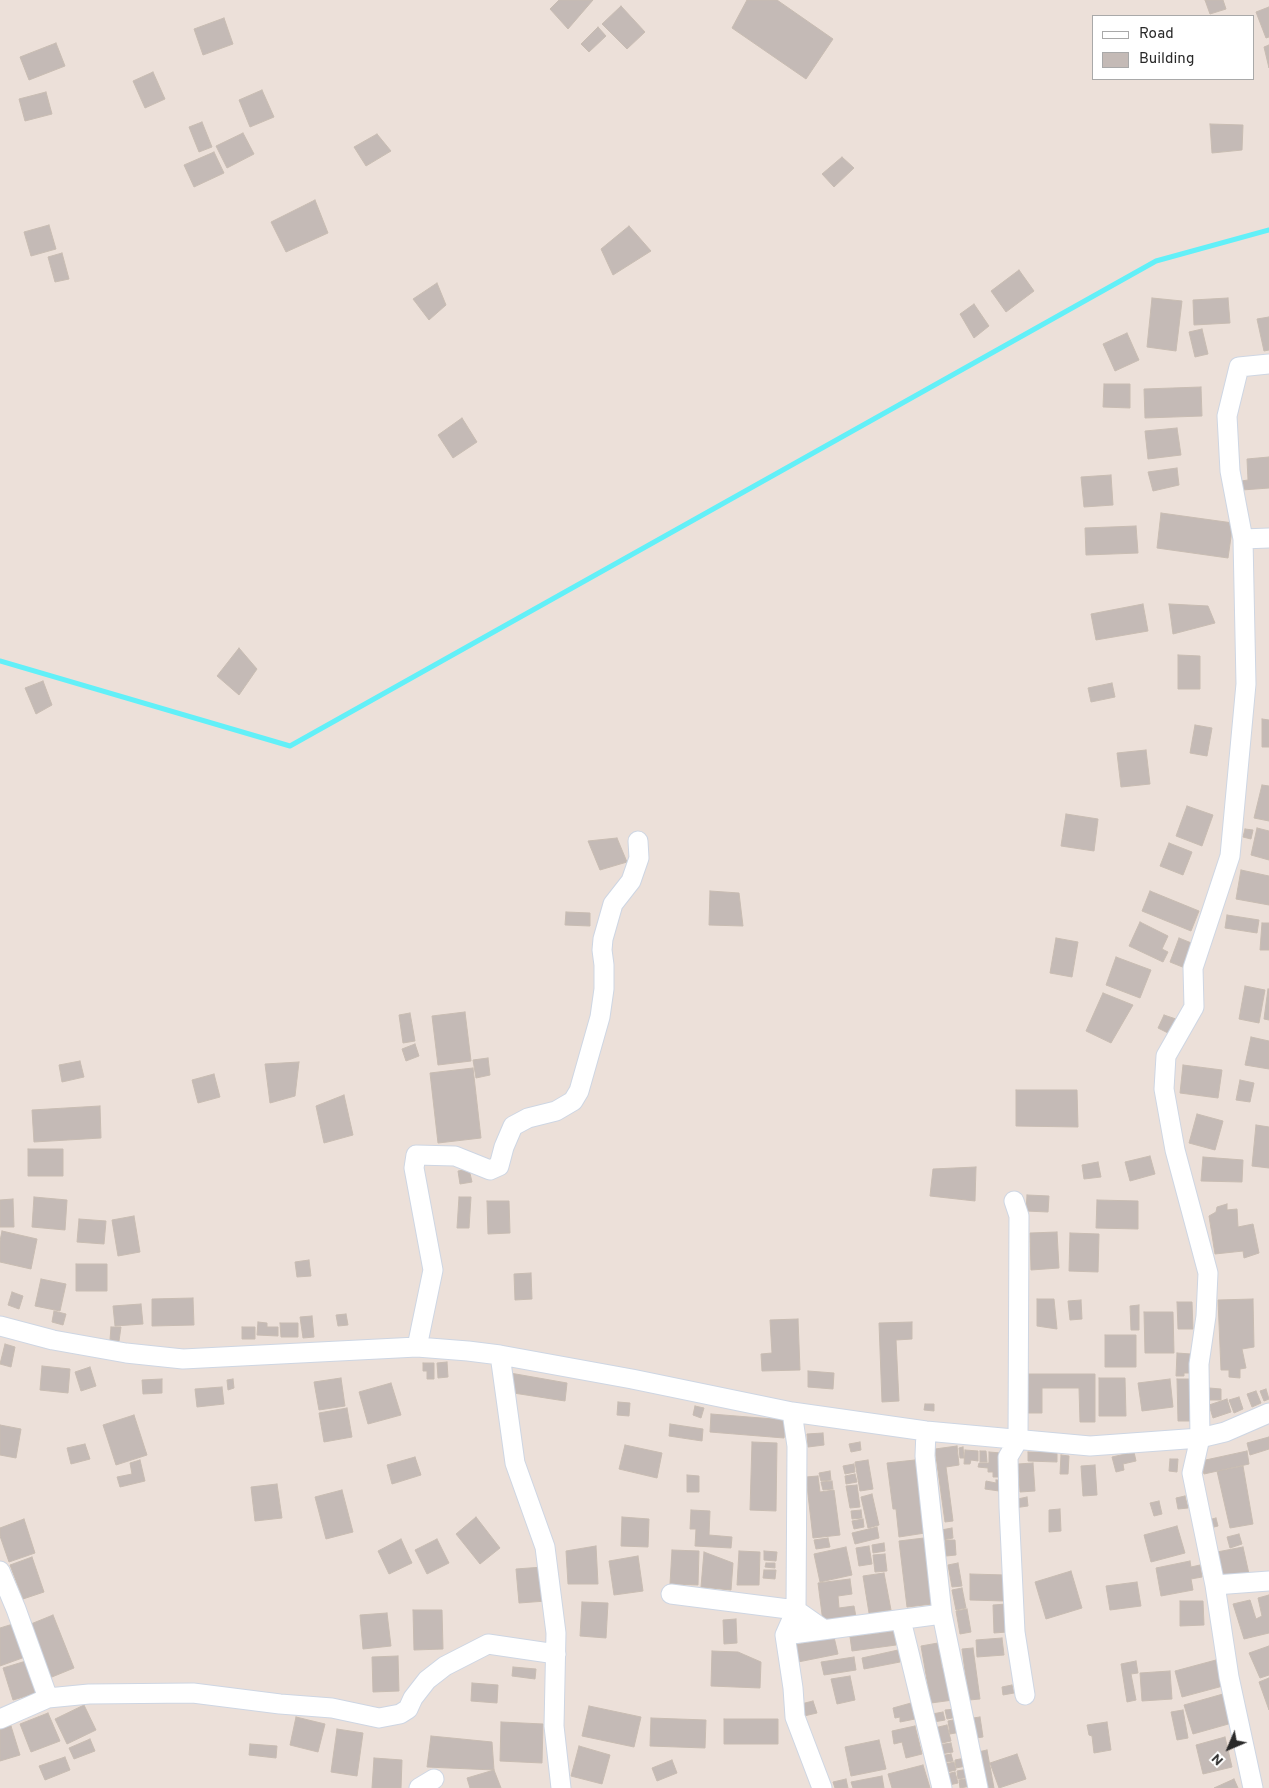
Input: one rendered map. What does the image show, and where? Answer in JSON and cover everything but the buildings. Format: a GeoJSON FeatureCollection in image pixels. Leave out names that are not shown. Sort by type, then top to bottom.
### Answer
{"type":"FeatureCollection","features":[{"type":"Feature","properties":{"kind":"street"},"geometry":{"type":"LineString","coordinates":[[1252,1788],[1229,1677],[1215,1585],[1192,1473],[1200,1438],[1199,1364],[1206,1316],[1208,1273],[1175,1150],[1164,1089],[1166,1056],[1194,1007],[1193,968],[1230,856],[1246,684],[1243,539],[1230,471],[1227,416],[1239,367],[1269,364]]}},
{"type":"Feature","properties":{"kind":"street"},"geometry":{"type":"LineString","coordinates":[[1243,539],[1269,538]]}},
{"type":"Feature","properties":{"kind":"street"},"geometry":{"type":"LineString","coordinates":[[416,1347],[433,1270],[414,1168],[416,1155],[455,1156],[490,1170],[499,1166],[504,1147],[513,1126],[528,1118],[556,1111],[573,1101],[579,1092],[600,1017],[604,989],[603,939],[613,904],[631,881],[640,858],[638,841]]}},
{"type":"Feature","properties":{"kind":"street"},"geometry":{"type":"LineString","coordinates":[[1014,1201],[1019,1216],[1018,1440],[1008,1457],[1009,1507],[1015,1632],[1025,1695]]}},
{"type":"Feature","properties":{"kind":"street"},"geometry":{"type":"LineString","coordinates":[[0,1326],[62,1342],[126,1353],[183,1358],[416,1347],[500,1355],[632,1379],[792,1412],[926,1431],[1090,1446],[1200,1438],[1225,1432],[1269,1413]]}},
{"type":"Feature","properties":{"kind":"street"},"geometry":{"type":"LineString","coordinates":[[500,1355],[515,1463],[545,1547],[556,1633],[554,1726],[561,1788]]}},
{"type":"Feature","properties":{"kind":"street"},"geometry":{"type":"LineString","coordinates":[[792,1412],[797,1446],[796,1610],[785,1635],[793,1688],[795,1717],[822,1788]]}},
{"type":"Feature","properties":{"kind":"street"},"geometry":{"type":"LineString","coordinates":[[926,1431],[926,1456],[942,1614],[978,1788]]}},
{"type":"Feature","properties":{"kind":"street"},"geometry":{"type":"LineString","coordinates":[[0,1572],[16,1609],[48,1698]]}},
{"type":"Feature","properties":{"kind":"street"},"geometry":{"type":"LineString","coordinates":[[1215,1585],[1269,1581]]}},
{"type":"Feature","properties":{"kind":"street"},"geometry":{"type":"LineString","coordinates":[[671,1594],[796,1610],[824,1629]]}},
{"type":"Feature","properties":{"kind":"street"},"geometry":{"type":"LineString","coordinates":[[785,1635],[942,1614]]}},
{"type":"Feature","properties":{"kind":"street"},"geometry":{"type":"LineString","coordinates":[[900,1620],[942,1788]]}},
{"type":"Feature","properties":{"kind":"street"},"geometry":{"type":"LineString","coordinates":[[0,1719],[48,1698],[89,1694],[193,1693],[280,1704],[332,1708],[379,1718],[400,1714],[408,1709],[413,1698],[427,1680],[445,1666],[488,1644],[556,1654]]}},
{"type":"Feature","properties":{"kind":"waterway"},"geometry":{"type":"LineString","coordinates":[[0,661],[290,746],[1156,261],[1269,230]]}}]}
